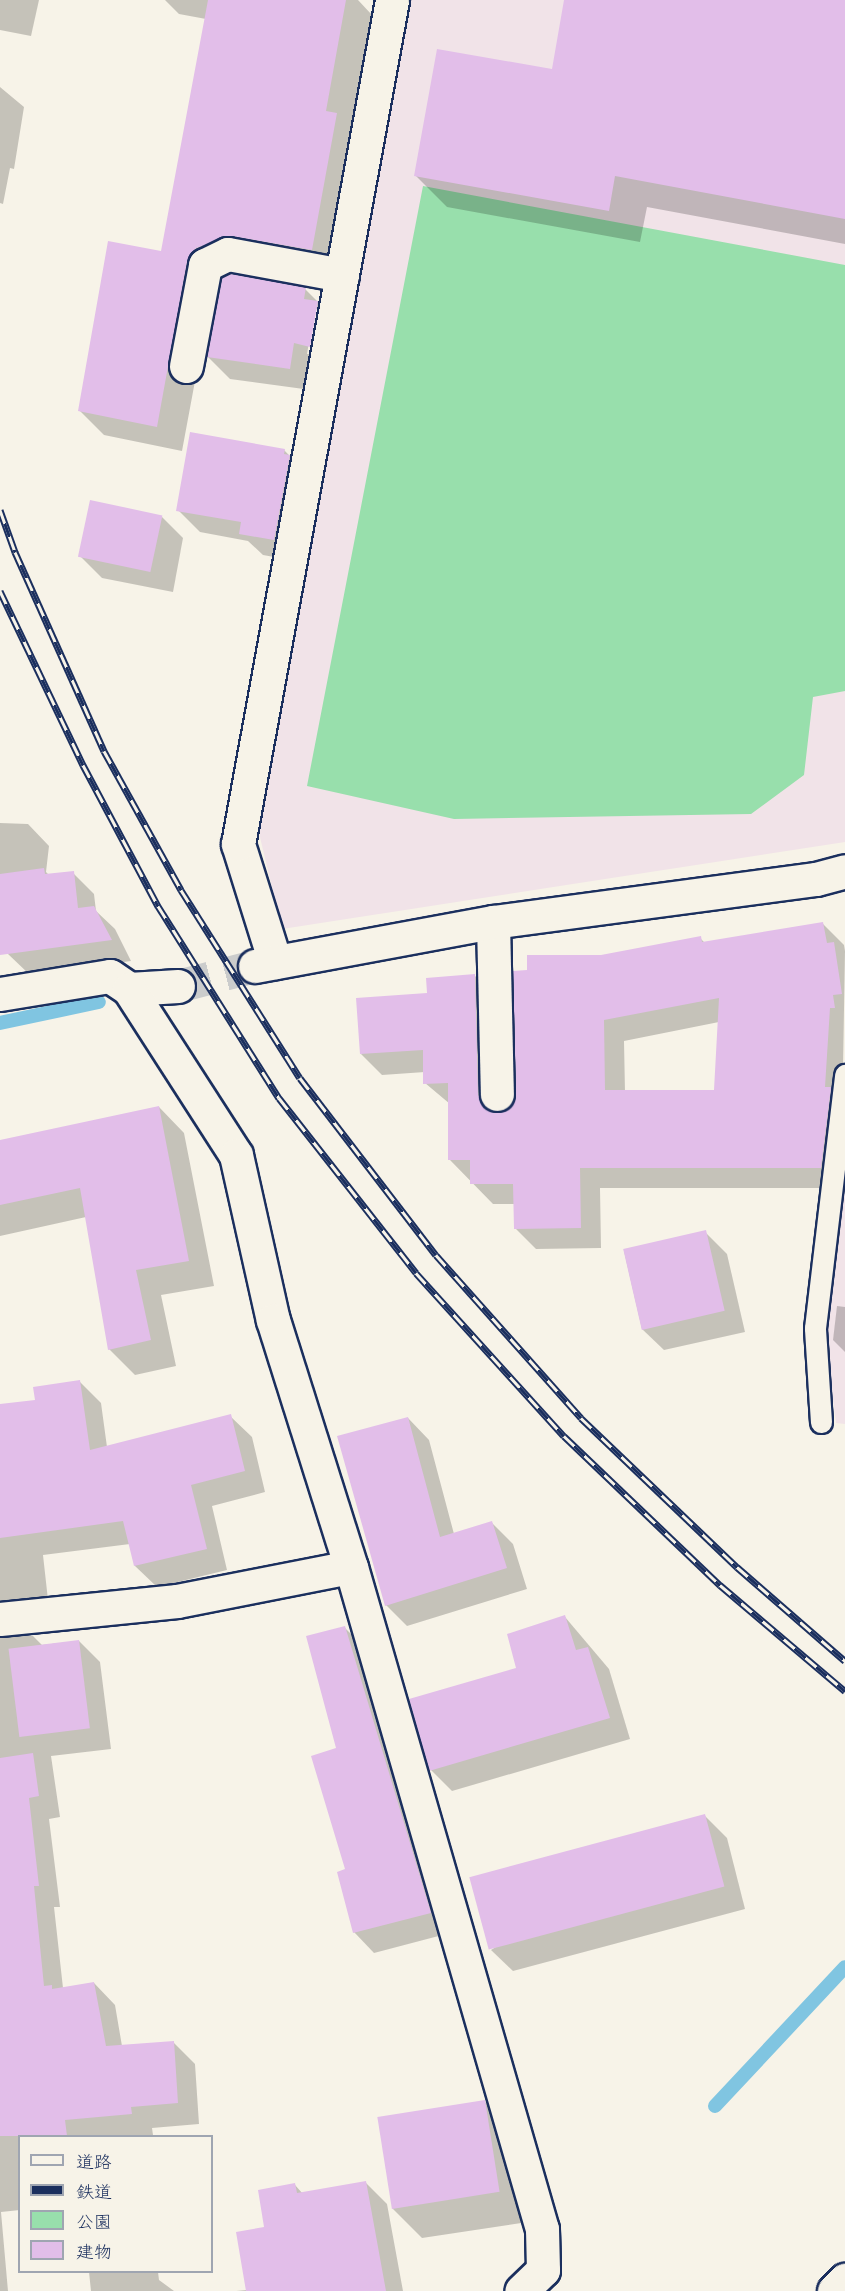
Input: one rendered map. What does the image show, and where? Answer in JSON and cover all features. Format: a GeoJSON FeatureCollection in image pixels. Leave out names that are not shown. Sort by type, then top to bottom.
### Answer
{"type":"FeatureCollection","features":[{"type":"Feature","properties":{"kind":"street"},"geometry":{"type":"LineString","coordinates":[[392,0],[238,844],[265,964],[494,922],[816,879],[845,871]]}},
{"type":"Feature","properties":{"kind":"street"},"geometry":{"type":"LineString","coordinates":[[186,366],[205,265],[228,254],[342,275]]}},
{"type":"Feature","properties":{"kind":"street"},"geometry":{"type":"LineString","coordinates":[[494,922],[497,1094]]}},
{"type":"Feature","properties":{"kind":"street"},"geometry":{"type":"LineString","coordinates":[[0,994],[110,976],[129,989],[236,1155],[273,1320],[351,1567],[542,2229],[543,2270],[521,2291]]}},
{"type":"Feature","properties":{"kind":"street"},"geometry":{"type":"LineString","coordinates":[[129,989],[178,986]]}},
{"type":"Feature","properties":{"kind":"street"},"geometry":{"type":"LineString","coordinates":[[0,1619],[177,1601],[351,1567]]}},
{"type":"Feature","properties":{"kind":"street"},"geometry":{"type":"LineString","coordinates":[[834,2291],[845,2280]]}},
{"type":"Feature","properties":{"kind":"lane"},"geometry":{"type":"LineString","coordinates":[[821,1422],[815,1328],[845,1075]]}},
{"type":"Feature","properties":{"kind":"shaded area"},"geometry":{"type":"Polygon","coordinates":[[[408,0],[845,0],[845,842],[282,929],[259,833],[408,0]]]}},
{"type":"Feature","properties":{"kind":"shaded area"},"geometry":{"type":"Polygon","coordinates":[[[845,1189],[845,1424],[836,1423],[825,1334],[845,1189]]]}},
{"type":"Feature","properties":{"kind":"green space"},"geometry":{"type":"Polygon","coordinates":[[[423,186],[845,265],[845,691],[813,697],[804,775],[751,814],[454,819],[307,786],[423,186]]]}},
{"type":"Feature","properties":{"kind":"building"},"geometry":{"type":"Polygon","coordinates":[[[208,0],[346,0],[326,111],[337,113],[312,250],[231,236],[196,248],[187,262],[157,427],[78,411],[108,241],[161,251],[208,0]]]}},
{"type":"Feature","properties":{"kind":"building"},"geometry":{"type":"Polygon","coordinates":[[[564,0],[845,0],[845,219],[615,176],[609,211],[414,176],[437,49],[552,69],[564,0]]]}},
{"type":"Feature","properties":{"kind":"building"},"geometry":{"type":"Polygon","coordinates":[[[231,274],[306,287],[304,299],[318,301],[310,347],[294,343],[290,369],[207,357],[222,278],[231,274]]]}},
{"type":"Feature","properties":{"kind":"building"},"geometry":{"type":"Polygon","coordinates":[[[190,432],[285,449],[284,454],[290,455],[274,540],[239,534],[241,522],[176,511],[190,432]]]}},
{"type":"Feature","properties":{"kind":"building"},"geometry":{"type":"Polygon","coordinates":[[[90,500],[162,515],[150,572],[78,557],[90,500]]]}},
{"type":"Feature","properties":{"kind":"building"},"geometry":{"type":"Polygon","coordinates":[[[44,868],[45,874],[74,871],[78,908],[94,906],[112,940],[0,955],[0,874],[44,868]]]}},
{"type":"Feature","properties":{"kind":"building"},"geometry":{"type":"Polygon","coordinates":[[[823,922],[827,943],[834,942],[842,994],[833,995],[835,1008],[830,1008],[825,1087],[831,1087],[821,1168],[580,1168],[581,1228],[514,1229],[513,1184],[470,1184],[470,1160],[448,1160],[448,1083],[423,1084],[423,1050],[360,1054],[356,998],[427,993],[426,978],[475,974],[478,1095],[488,1110],[498,1113],[513,1103],[516,1094],[513,971],[527,970],[527,955],[601,955],[701,936],[702,942],[823,922]],[[719,998],[604,1020],[605,1090],[714,1090],[719,998]]]}},
{"type":"Feature","properties":{"kind":"building"},"geometry":{"type":"Polygon","coordinates":[[[159,1106],[189,1261],[136,1270],[151,1340],[108,1350],[80,1188],[0,1205],[0,1140],[159,1106]]]}},
{"type":"Feature","properties":{"kind":"building"},"geometry":{"type":"Polygon","coordinates":[[[706,1230],[725,1311],[642,1330],[623,1249],[706,1230]]]}},
{"type":"Feature","properties":{"kind":"building"},"geometry":{"type":"Polygon","coordinates":[[[80,1380],[90,1450],[231,1414],[245,1471],[191,1485],[207,1549],[134,1566],[123,1521],[0,1538],[0,1404],[35,1400],[33,1387],[80,1380]]]}},
{"type":"Feature","properties":{"kind":"building"},"geometry":{"type":"Polygon","coordinates":[[[408,1417],[440,1537],[492,1521],[507,1568],[385,1606],[337,1436],[408,1417]]]}},
{"type":"Feature","properties":{"kind":"building"},"geometry":{"type":"Polygon","coordinates":[[[565,1615],[576,1650],[588,1647],[610,1718],[429,1771],[409,1699],[516,1668],[507,1634],[565,1615]]]}},
{"type":"Feature","properties":{"kind":"building"},"geometry":{"type":"Polygon","coordinates":[[[345,1626],[431,1913],[353,1933],[337,1872],[345,1869],[311,1756],[336,1748],[306,1636],[345,1626]]]}},
{"type":"Feature","properties":{"kind":"building"},"geometry":{"type":"Polygon","coordinates":[[[79,1640],[90,1728],[19,1737],[9,1649],[79,1640]]]}},
{"type":"Feature","properties":{"kind":"building"},"geometry":{"type":"Polygon","coordinates":[[[33,1753],[39,1796],[29,1798],[39,1886],[34,1886],[44,1986],[52,1985],[52,1989],[94,1982],[106,2046],[174,2041],[178,2103],[131,2107],[132,2114],[65,2120],[67,2135],[0,2136],[0,1758],[33,1753]]]}},
{"type":"Feature","properties":{"kind":"building"},"geometry":{"type":"Polygon","coordinates":[[[705,1814],[724,1886],[489,1950],[469,1877],[705,1814]]]}},
{"type":"Feature","properties":{"kind":"building"},"geometry":{"type":"Polygon","coordinates":[[[485,2100],[500,2192],[392,2209],[377,2117],[485,2100]]]}},
{"type":"Feature","properties":{"kind":"building"},"geometry":{"type":"Polygon","coordinates":[[[366,2181],[386,2291],[246,2291],[236,2232],[264,2227],[258,2190],[295,2183],[297,2193],[366,2181]]]}},
{"type":"Feature","properties":{"kind":"waterway"},"geometry":{"type":"LineString","coordinates":[[0,1023],[99,1002]]}},
{"type":"Feature","properties":{"kind":"waterway"},"geometry":{"type":"LineString","coordinates":[[715,2106],[845,1967]]}},
{"type":"Feature","properties":{"kind":"tunnel"},"geometry":{"type":"LineString","coordinates":[[178,986],[255,966]]}},
{"type":"Feature","properties":{"kind":"railway"},"geometry":{"type":"LineString","coordinates":[[0,510],[15,552],[104,751],[181,890],[300,1078],[436,1255],[581,1418],[737,1567],[845,1661]]}},
{"type":"Feature","properties":{"kind":"railway"},"geometry":{"type":"LineString","coordinates":[[0,591],[83,765],[158,906],[279,1098],[416,1273],[564,1436],[720,1585],[845,1691]]}}]}
